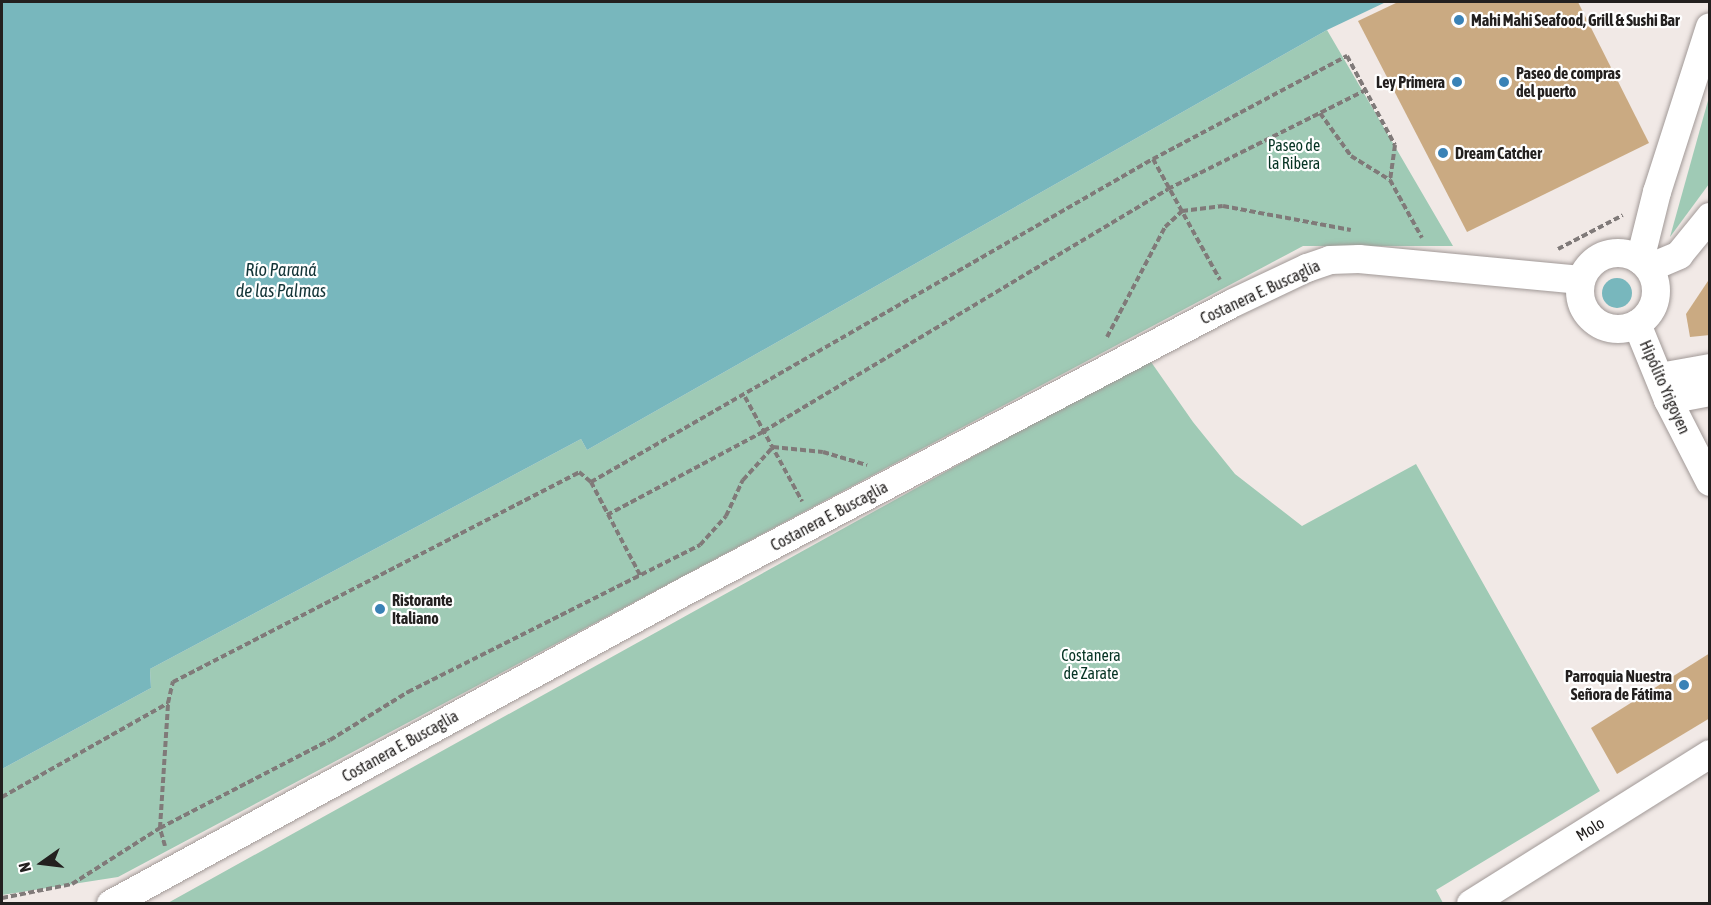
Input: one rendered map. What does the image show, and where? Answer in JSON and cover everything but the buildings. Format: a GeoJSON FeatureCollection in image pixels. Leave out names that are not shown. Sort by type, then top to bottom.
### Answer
{"type":"FeatureCollection","features":[{"type":"Feature","properties":{"kind":"street"},"geometry":{"type":"LineString","coordinates":[[1710,27],[1657,192],[1645,264],[1656,293],[1647,316],[1637,324],[1615,330],[1594,321],[1581,303],[1581,280],[1595,260],[1606,255],[1630,254],[1645,264],[1679,255],[1710,217]]}},
{"type":"Feature","properties":{"kind":"street","name":"Costanera E. Buscaglia"},"geometry":{"type":"LineString","coordinates":[[111,903],[656,607],[1233,303],[1330,260],[1443,267],[1581,280]]}},
{"type":"Feature","properties":{"kind":"street","name":"Hipólito Yrigoyen"},"geometry":{"type":"LineString","coordinates":[[1637,324],[1664,388],[1710,482]]}},
{"type":"Feature","properties":{"kind":"street"},"geometry":{"type":"LineString","coordinates":[[1664,388],[1710,368]]}},
{"type":"Feature","properties":{"kind":"street"},"geometry":{"type":"LineString","coordinates":[[1664,388],[1710,392]]}},
{"type":"Feature","properties":{"kind":"street","name":"Molo"},"geometry":{"type":"LineString","coordinates":[[1471,903],[1710,754]]}},
{"type":"Feature","properties":{"kind":"path"},"geometry":{"type":"LineString","coordinates":[[591,482],[745,396],[1153,159],[1347,56],[1395,145],[1390,180]]}},
{"type":"Feature","properties":{"kind":"path"},"geometry":{"type":"LineString","coordinates":[[607,515],[764,431],[1168,189],[1364,91]]}},
{"type":"Feature","properties":{"kind":"path"},"geometry":{"type":"LineString","coordinates":[[1320,113],[1351,156],[1390,180],[1430,253],[1443,267]]}},
{"type":"Feature","properties":{"kind":"path"},"geometry":{"type":"LineString","coordinates":[[1153,159],[1233,303]]}},
{"type":"Feature","properties":{"kind":"path"},"geometry":{"type":"LineString","coordinates":[[745,396],[814,524]]}},
{"type":"Feature","properties":{"kind":"path"},"geometry":{"type":"LineString","coordinates":[[773,447],[824,452],[869,466]]}},
{"type":"Feature","properties":{"kind":"path"},"geometry":{"type":"LineString","coordinates":[[2,898],[72,884],[160,828],[330,740],[408,692],[700,545],[726,516],[742,480],[773,447]]}},
{"type":"Feature","properties":{"kind":"path"},"geometry":{"type":"LineString","coordinates":[[172,871],[160,828],[168,703],[173,682],[579,472],[591,482],[656,607]]}},
{"type":"Feature","properties":{"kind":"path"},"geometry":{"type":"LineString","coordinates":[[2,797],[168,703]]}},
{"type":"Feature","properties":{"kind":"green space","name":"Paseo de la Ribera"},"geometry":{"type":"Polygon","coordinates":[[[1327,30],[1453,246],[1303,246],[118,877],[2,895],[2,769],[151,688],[150,669],[581,439],[587,450],[1327,30]]]}},
{"type":"Feature","properties":{"kind":"green space"},"geometry":{"type":"Polygon","coordinates":[[[1709,97],[1709,184],[1670,237],[1709,97]]]}},
{"type":"Feature","properties":{"kind":"green space","name":"Costanera de Zarate"},"geometry":{"type":"Polygon","coordinates":[[[1149,359],[1193,422],[1235,474],[1302,526],[1416,464],[1600,791],[1436,890],[1443,903],[166,904],[1149,359]]]}},
{"type":"Feature","properties":{"kind":"water","name":"Río Paraná de las Palmas"},"geometry":{"type":"Polygon","coordinates":[[[2,2],[1386,2],[1327,30],[587,450],[581,439],[150,669],[151,688],[2,769],[2,2]]]}},
{"type":"Feature","properties":{"kind":"water"},"geometry":{"type":"Polygon","coordinates":[[[1617,278],[1628,282],[1632,293],[1628,304],[1617,308],[1606,304],[1602,293],[1606,282],[1617,278]]]}},
{"type":"Feature","properties":{"kind":"place","name":"Mahi Mahi Seafood, Grill & Sushi Bar"},"geometry":{"type":"Point","coordinates":[1459,20]}},
{"type":"Feature","properties":{"kind":"place","name":"Ley Primera"},"geometry":{"type":"Point","coordinates":[1457,82]}},
{"type":"Feature","properties":{"kind":"place","name":"Paseo de compras del puerto"},"geometry":{"type":"Point","coordinates":[1504,82]}},
{"type":"Feature","properties":{"kind":"place","name":"Dream Catcher"},"geometry":{"type":"Point","coordinates":[1443,153]}},
{"type":"Feature","properties":{"kind":"place","name":"Ristorante Italiano"},"geometry":{"type":"Point","coordinates":[380,609]}},
{"type":"Feature","properties":{"kind":"place","name":"Parroquia Nuestra Señora de Fátima"},"geometry":{"type":"Point","coordinates":[1684,685]}}]}
